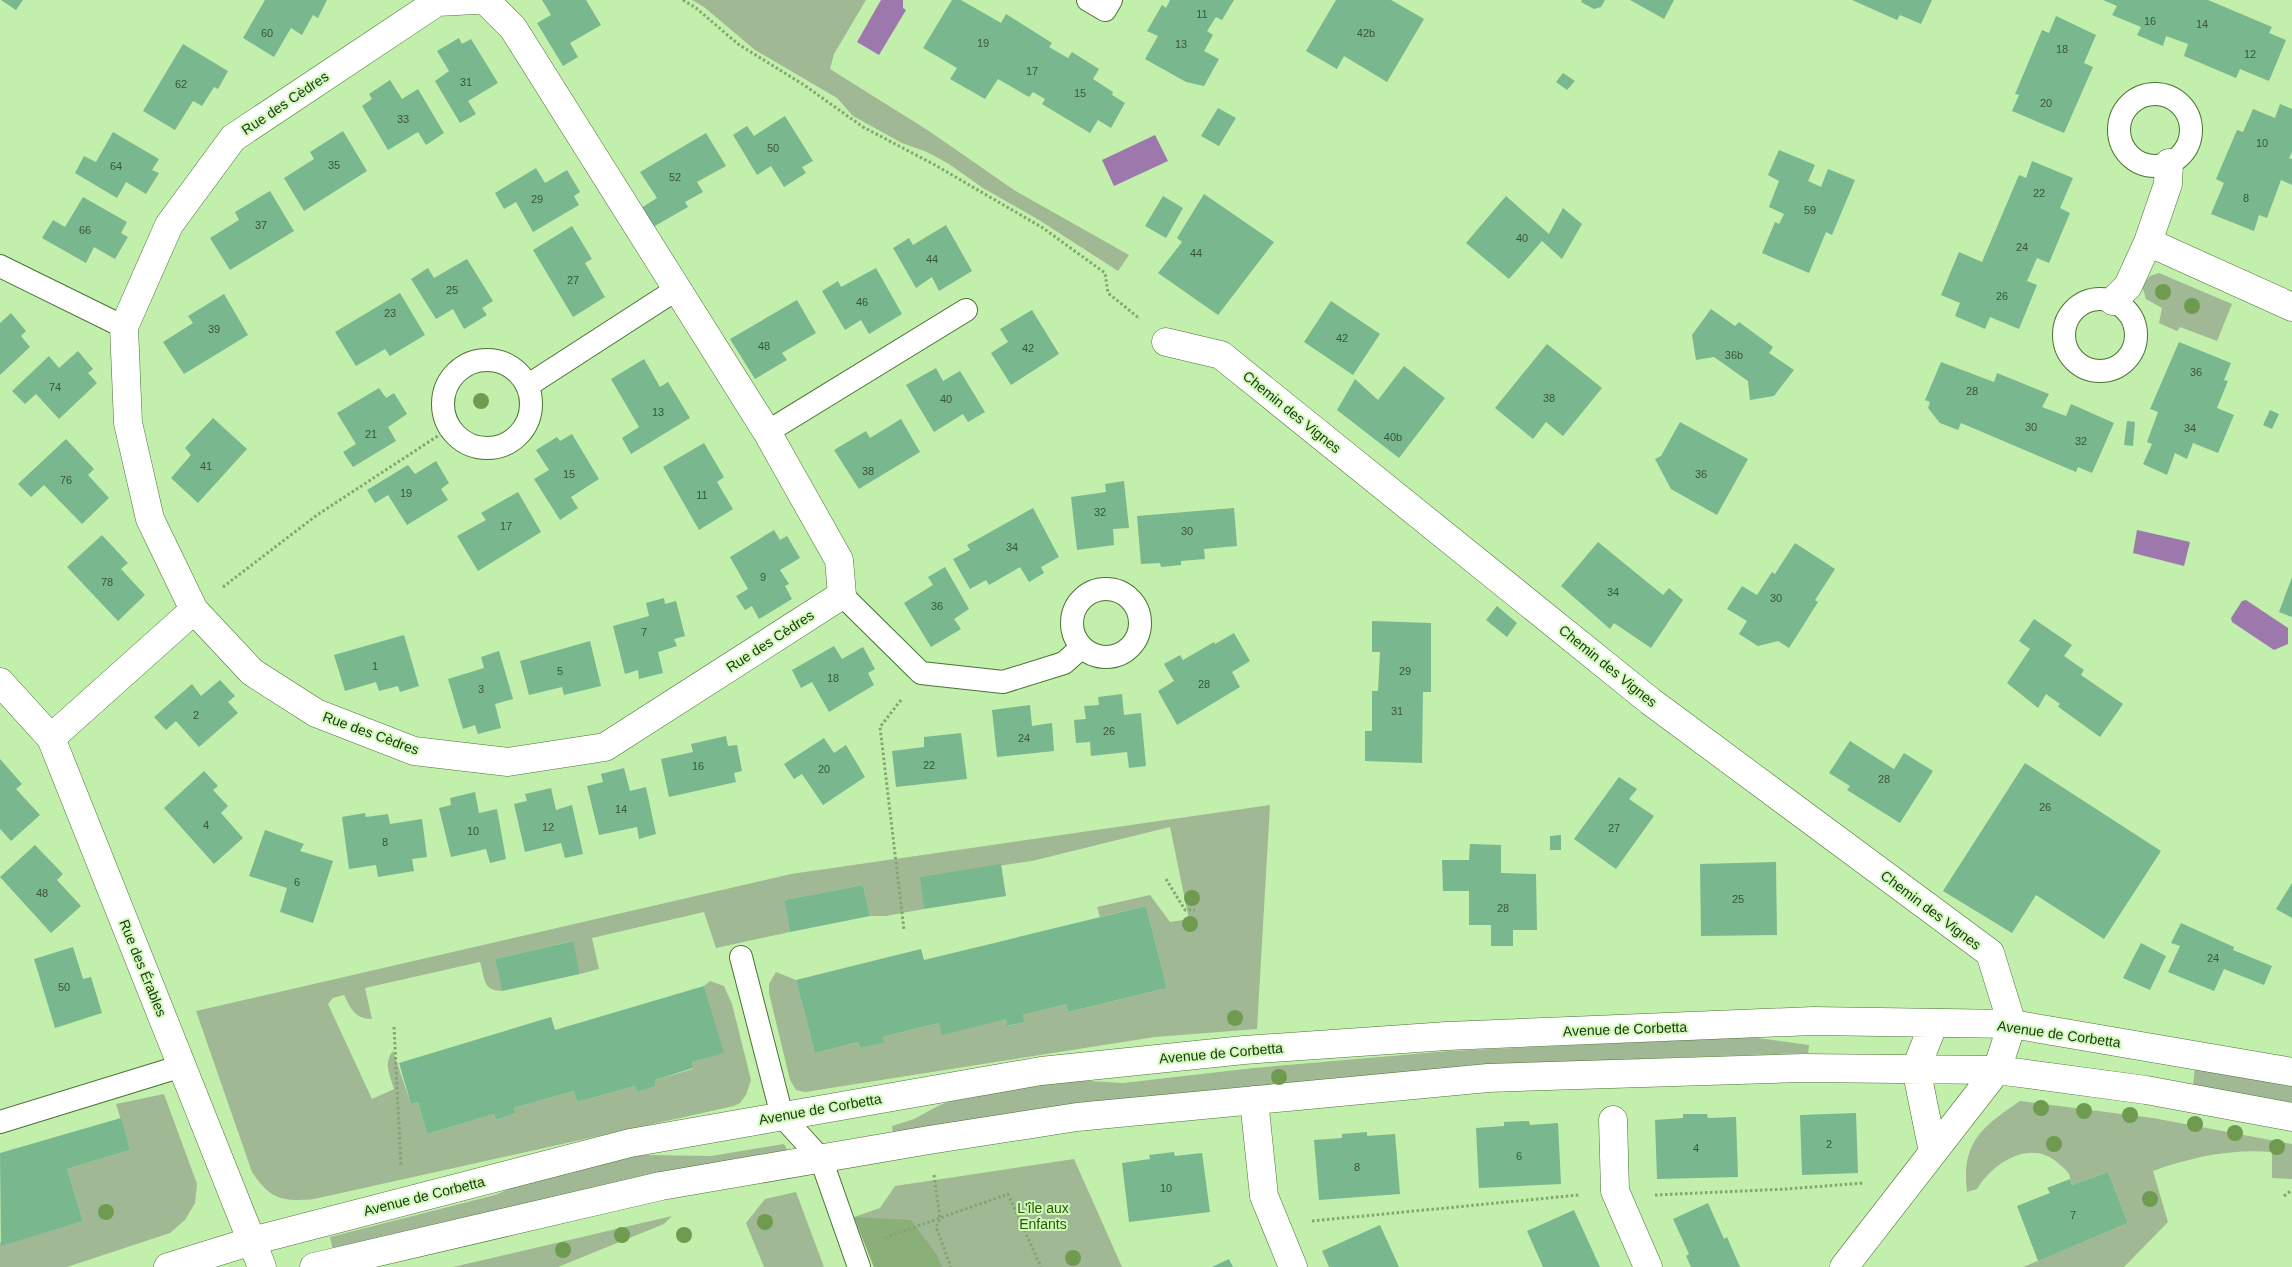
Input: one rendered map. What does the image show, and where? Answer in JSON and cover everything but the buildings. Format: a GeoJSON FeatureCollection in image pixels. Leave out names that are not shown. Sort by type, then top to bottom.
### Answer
{"type":"FeatureCollection","features":[{"type":"Feature","properties":{"kind":"street","name":"Rue des Cèdres"},"geometry":{"type":"LineString","coordinates":[[464,0],[437,2],[233,138],[169,226],[124,327],[128,423],[150,519],[194,610],[252,672],[316,713],[414,751],[508,762],[605,747],[842,595]]}},
{"type":"Feature","properties":{"kind":"street"},"geometry":{"type":"LineString","coordinates":[[485,0],[513,28],[767,432],[839,560],[842,595]]}},
{"type":"Feature","properties":{"kind":"street"},"geometry":{"type":"LineString","coordinates":[[2113,301],[2128,286],[2148,242],[2168,184],[2170,163]]}},
{"type":"Feature","properties":{"kind":"street"},"geometry":{"type":"LineString","coordinates":[[2148,242],[2292,307]]}},
{"type":"Feature","properties":{"kind":"street","name":"Chemin des Vignes"},"geometry":{"type":"LineString","coordinates":[[1166,342],[1221,355],[1650,701],[1990,954],[2012,1024]]}},
{"type":"Feature","properties":{"kind":"street"},"geometry":{"type":"LineString","coordinates":[[51,738],[194,610]]}},
{"type":"Feature","properties":{"kind":"street","name":"Rue des Érables"},"geometry":{"type":"LineString","coordinates":[[0,682],[51,738],[262,1267]]}},
{"type":"Feature","properties":{"kind":"street","name":"Avenue de Corbetta"},"geometry":{"type":"LineString","coordinates":[[168,1267],[252,1241],[630,1143],[1040,1071],[1244,1050],[1456,1036],[1813,1021],[2012,1024],[2292,1072]]}},
{"type":"Feature","properties":{"kind":"street"},"geometry":{"type":"LineString","coordinates":[[1933,1152],[1916,1068],[1934,1023]]}},
{"type":"Feature","properties":{"kind":"street"},"geometry":{"type":"LineString","coordinates":[[1844,1267],[1997,1070],[2012,1024]]}},
{"type":"Feature","properties":{"kind":"street"},"geometry":{"type":"LineString","coordinates":[[314,1267],[661,1186],[929,1140],[1077,1118],[1488,1078],[1803,1068],[1997,1070],[2146,1090],[2292,1117]]}},
{"type":"Feature","properties":{"kind":"street"},"geometry":{"type":"LineString","coordinates":[[1254,1100],[1264,1196],[1293,1267]]}},
{"type":"Feature","properties":{"kind":"street"},"geometry":{"type":"LineString","coordinates":[[1613,1120],[1615,1191],[1648,1267]]}},
{"type":"Feature","properties":{"kind":"lane"},"geometry":{"type":"LineString","coordinates":[[1088,0],[1105,10],[1111,0]]}},
{"type":"Feature","properties":{"kind":"lane"},"geometry":{"type":"LineString","coordinates":[[0,266],[124,327]]}},
{"type":"Feature","properties":{"kind":"lane"},"geometry":{"type":"LineString","coordinates":[[527,386],[678,289]]}},
{"type":"Feature","properties":{"kind":"lane"},"geometry":{"type":"LineString","coordinates":[[767,432],[966,310]]}},
{"type":"Feature","properties":{"kind":"lane"},"geometry":{"type":"LineString","coordinates":[[488,359],[503,362],[516,370],[527,386],[531,409],[527,423],[520,434],[509,443],[496,448],[482,449],[469,445],[456,436],[450,428],[442,409],[443,394],[449,380],[459,369],[473,361],[488,359]]}},
{"type":"Feature","properties":{"kind":"lane"},"geometry":{"type":"LineString","coordinates":[[842,595],[921,673],[1003,682],[1064,662],[1082,647]]}},
{"type":"Feature","properties":{"kind":"lane"},"geometry":{"type":"LineString","coordinates":[[741,957],[782,1116],[821,1160],[859,1267]]}},
{"type":"Feature","properties":{"kind":"lane"},"geometry":{"type":"LineString","coordinates":[[0,1122],[182,1066]]}},
{"type":"Feature","properties":{"kind":"path"},"geometry":{"type":"LineString","coordinates":[[683,0],[696,8],[738,44],[804,85],[863,127],[935,165],[1043,228],[1104,273],[1108,293],[1166,342]]}},
{"type":"Feature","properties":{"kind":"path"},"geometry":{"type":"LineString","coordinates":[[194,610],[316,515],[450,428]]}},
{"type":"Feature","properties":{"kind":"path"},"geometry":{"type":"LineString","coordinates":[[904,930],[880,727],[921,673]]}},
{"type":"Feature","properties":{"kind":"path"},"geometry":{"type":"LineString","coordinates":[[1166,878],[1185,910],[1195,910]]}},
{"type":"Feature","properties":{"kind":"path"},"geometry":{"type":"LineString","coordinates":[[394,1027],[403,1202]]}},
{"type":"Feature","properties":{"kind":"path"},"geometry":{"type":"LineString","coordinates":[[933,1170],[940,1218],[936,1227],[951,1267]]}},
{"type":"Feature","properties":{"kind":"path"},"geometry":{"type":"LineString","coordinates":[[2284,1196],[2292,1190]]}},
{"type":"Feature","properties":{"kind":"path"},"geometry":{"type":"LineString","coordinates":[[881,1240],[1008,1194],[1041,1267]]}},
{"type":"Feature","properties":{"kind":"green space"},"geometry":{"type":"Polygon","coordinates":[[[692,0],[866,0],[834,54],[830,69],[929,131],[1014,190],[1129,255],[1118,271],[1039,220],[983,188],[949,164],[927,152],[902,143],[853,116],[837,98],[755,50],[704,7],[692,0]]]}},
{"type":"Feature","properties":{"kind":"green space"},"geometry":{"type":"Polygon","coordinates":[[[2159,273],[2232,304],[2217,341],[2180,327],[2177,331],[2159,323],[2162,308],[2146,299],[2142,286],[2150,276],[2159,273]]]}},
{"type":"Feature","properties":{"kind":"green space"},"geometry":{"type":"Polygon","coordinates":[[[1270,805],[1257,1029],[1155,1037],[805,1092],[796,1090],[790,1080],[769,993],[769,984],[776,972],[796,980],[815,1053],[858,1042],[860,1048],[883,1043],[882,1037],[939,1023],[1006,1019],[1008,1026],[1025,1022],[1023,1015],[1066,1004],[1068,1012],[1167,988],[1146,906],[1100,917],[1097,907],[1150,895],[1170,922],[1189,919],[1170,827],[1032,861],[921,877],[924,909],[886,916],[870,916],[863,885],[784,900],[790,932],[716,948],[704,912],[592,938],[599,969],[580,974],[572,941],[495,959],[502,991],[491,989],[488,986],[485,982],[480,962],[365,988],[372,1019],[366,1019],[354,1012],[344,995],[333,998],[328,1004],[372,1099],[394,1089],[388,1064],[393,1051],[411,1104],[418,1102],[427,1134],[494,1114],[496,1120],[516,1113],[514,1108],[574,1091],[577,1102],[635,1086],[637,1092],[656,1086],[655,1080],[693,1069],[692,1062],[723,1053],[704,986],[710,981],[724,986],[732,1004],[751,1080],[746,1095],[740,1103],[734,1106],[314,1199],[293,1200],[278,1197],[265,1188],[252,1172],[196,1011],[791,874],[1270,805]]]}},
{"type":"Feature","properties":{"kind":"green space"},"geometry":{"type":"Polygon","coordinates":[[[1750,1037],[1809,1045],[1808,1053],[1485,1067],[893,1133],[892,1126],[914,1119],[940,1105],[970,1094],[1073,1080],[1123,1083],[1254,1068],[1449,1051],[1750,1037]]]}},
{"type":"Feature","properties":{"kind":"green space"},"geometry":{"type":"Polygon","coordinates":[[[2195,1067],[2292,1085],[2292,1103],[2193,1085],[2195,1067]]]}},
{"type":"Feature","properties":{"kind":"green space"},"geometry":{"type":"Polygon","coordinates":[[[164,1094],[197,1184],[195,1203],[185,1220],[170,1233],[67,1267],[0,1267],[0,1241],[2,1245],[83,1221],[67,1169],[130,1150],[116,1104],[164,1094]]]}},
{"type":"Feature","properties":{"kind":"green space"},"geometry":{"type":"Polygon","coordinates":[[[2020,1101],[2153,1118],[2292,1144],[2292,1179],[2272,1178],[2272,1152],[2256,1151],[2211,1155],[2168,1166],[2153,1171],[2168,1222],[2124,1267],[2023,1267],[2128,1223],[2108,1172],[2072,1185],[2069,1174],[2064,1168],[2047,1156],[2036,1153],[2024,1153],[2002,1163],[1992,1170],[1977,1189],[1967,1192],[1967,1160],[1971,1148],[1985,1128],[2020,1101]]]}},
{"type":"Feature","properties":{"kind":"green space"},"geometry":{"type":"Polygon","coordinates":[[[784,1144],[788,1151],[334,1255],[330,1237],[495,1195],[514,1187],[622,1157],[646,1155],[711,1156],[784,1144]]]}},
{"type":"Feature","properties":{"kind":"green space","name":"L'île aux Enfants"},"geometry":{"type":"Polygon","coordinates":[[[1074,1159],[1122,1267],[874,1267],[854,1217],[880,1208],[895,1186],[1074,1159]]]}},
{"type":"Feature","properties":{"kind":"green space"},"geometry":{"type":"Polygon","coordinates":[[[796,1192],[824,1267],[764,1267],[746,1223],[765,1199],[796,1192]]]}},
{"type":"Feature","properties":{"kind":"green space"},"geometry":{"type":"Polygon","coordinates":[[[672,1216],[664,1224],[558,1267],[453,1267],[672,1216]]]}},
{"type":"Feature","properties":{"kind":"green space"},"geometry":{"type":"Polygon","coordinates":[[[854,1217],[911,1220],[937,1255],[942,1267],[874,1267],[854,1217]]]}},
{"type":"Feature","properties":{"kind":"shaded area"},"geometry":{"type":"Polygon","coordinates":[[[881,0],[903,0],[903,8],[906,10],[879,55],[857,42],[881,0]]]}},
{"type":"Feature","properties":{"kind":"shaded area"},"geometry":{"type":"Polygon","coordinates":[[[1155,135],[1168,161],[1114,186],[1102,160],[1155,135]]]}},
{"type":"Feature","properties":{"kind":"shaded area"},"geometry":{"type":"Polygon","coordinates":[[[2137,530],[2190,542],[2184,566],[2133,553],[2137,530]]]}},
{"type":"Feature","properties":{"kind":"shaded area"},"geometry":{"type":"Polygon","coordinates":[[[2246,600],[2288,628],[2288,644],[2274,650],[2232,622],[2231,618],[2242,601],[2246,600]]]}}]}
